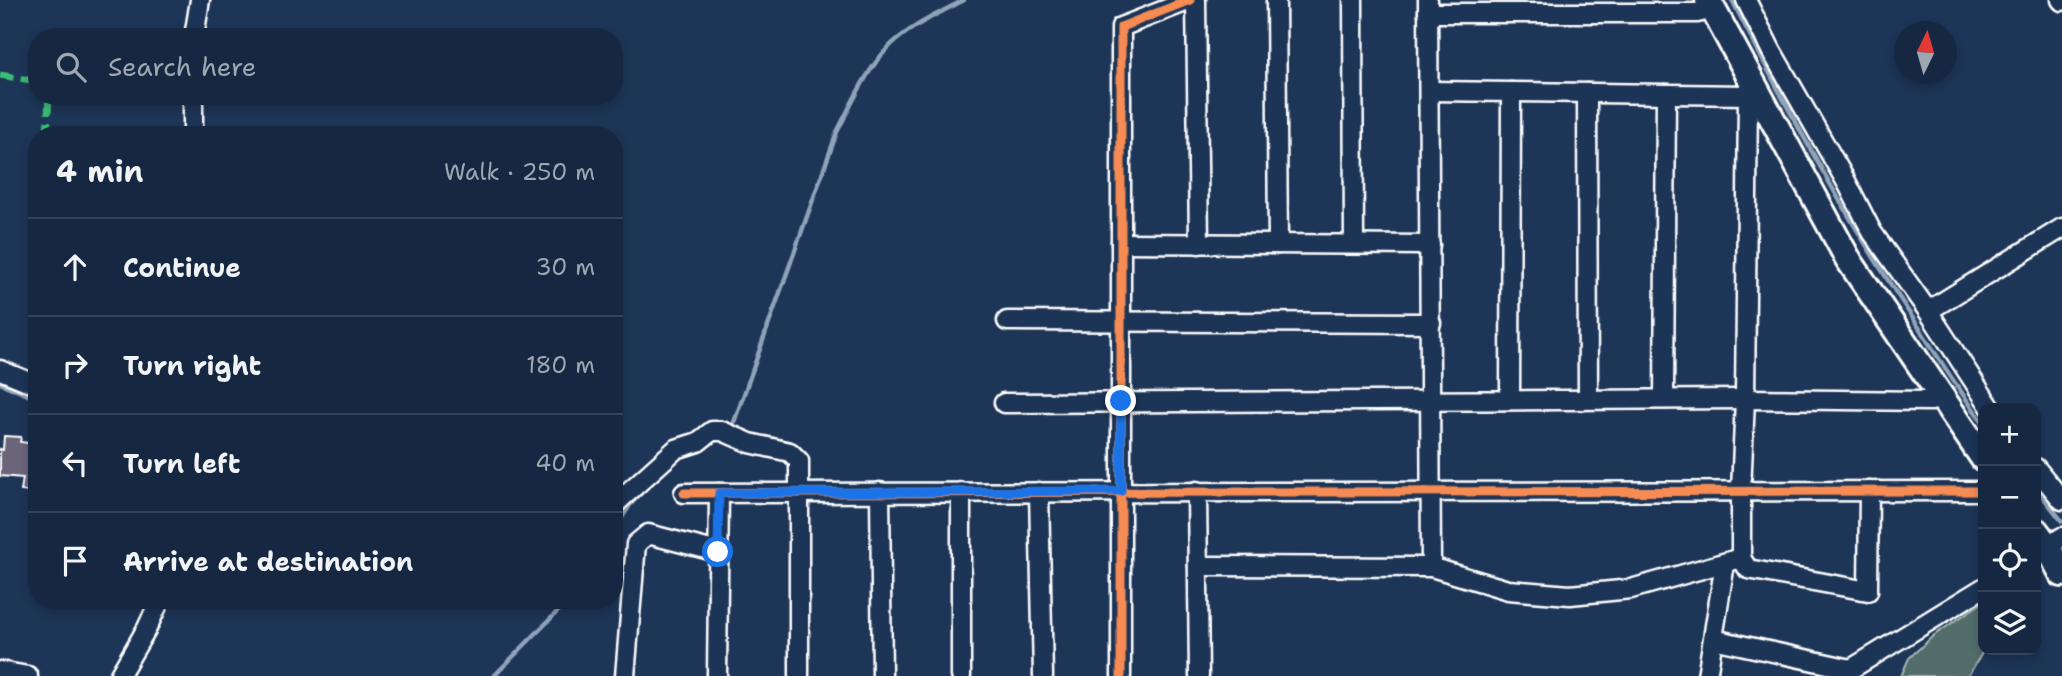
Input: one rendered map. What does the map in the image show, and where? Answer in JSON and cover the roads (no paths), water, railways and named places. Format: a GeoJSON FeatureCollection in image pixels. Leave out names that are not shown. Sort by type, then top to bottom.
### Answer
{"type":"FeatureCollection","features":[{"type":"Feature","properties":{"kind":"street"},"geometry":{"type":"LineString","coordinates":[[195,28],[200,0]]}},
{"type":"Feature","properties":{"kind":"street"},"geometry":{"type":"LineString","coordinates":[[1121,676],[1121,27],[1190,0]]}},
{"type":"Feature","properties":{"kind":"street"},"geometry":{"type":"LineString","coordinates":[[1196,0],[1199,244]]}},
{"type":"Feature","properties":{"kind":"street"},"geometry":{"type":"LineString","coordinates":[[1276,0],[1278,244]]}},
{"type":"Feature","properties":{"kind":"street"},"geometry":{"type":"LineString","coordinates":[[1353,0],[1354,244]]}},
{"type":"Feature","properties":{"kind":"street"},"geometry":{"type":"LineString","coordinates":[[1746,0],[1872,232],[1988,403]]}},
{"type":"Feature","properties":{"kind":"street"},"geometry":{"type":"LineString","coordinates":[[1431,567],[1428,7],[1697,13],[1711,5],[1753,94],[1848,259],[1978,450]]}},
{"type":"Feature","properties":{"kind":"street"},"geometry":{"type":"LineString","coordinates":[[1429,91],[1753,94]]}},
{"type":"Feature","properties":{"kind":"street"},"geometry":{"type":"LineString","coordinates":[[1510,400],[1511,92]]}},
{"type":"Feature","properties":{"kind":"street"},"geometry":{"type":"LineString","coordinates":[[1587,93],[1588,399]]}},
{"type":"Feature","properties":{"kind":"street"},"geometry":{"type":"LineString","coordinates":[[1664,399],[1666,94]]}},
{"type":"Feature","properties":{"kind":"street"},"geometry":{"type":"LineString","coordinates":[[1707,676],[1713,639],[1733,560],[1741,491],[1753,94]]}},
{"type":"Feature","properties":{"kind":"street"},"geometry":{"type":"LineString","coordinates":[[193,105],[193,126]]}},
{"type":"Feature","properties":{"kind":"street"},"geometry":{"type":"LineString","coordinates":[[1928,311],[2062,228]]}},
{"type":"Feature","properties":{"kind":"street"},"geometry":{"type":"LineString","coordinates":[[1121,243],[1430,245]]}},
{"type":"Feature","properties":{"kind":"street"},"geometry":{"type":"LineString","coordinates":[[1007,321],[1431,323]]}},
{"type":"Feature","properties":{"kind":"street"},"geometry":{"type":"LineString","coordinates":[[0,370],[28,381]]}},
{"type":"Feature","properties":{"kind":"street"},"geometry":{"type":"LineString","coordinates":[[1004,403],[1588,399],[1931,401],[1943,398]]}},
{"type":"Feature","properties":{"kind":"street"},"geometry":{"type":"LineString","coordinates":[[623,497],[676,449],[698,442],[712,431],[727,432],[750,443],[790,452],[799,461],[799,676]]}},
{"type":"Feature","properties":{"kind":"street"},"geometry":{"type":"LineString","coordinates":[[2041,474],[2062,500]]}},
{"type":"Feature","properties":{"kind":"street"},"geometry":{"type":"LineString","coordinates":[[1197,491],[1199,676]]}},
{"type":"Feature","properties":{"kind":"street"},"geometry":{"type":"LineString","coordinates":[[1198,566],[1431,567],[1508,590],[1570,594],[1631,589],[1733,560],[1748,569],[1868,591],[1869,491]]}},
{"type":"Feature","properties":{"kind":"street"},"geometry":{"type":"LineString","coordinates":[[684,493],[1978,491]]}},
{"type":"Feature","properties":{"kind":"street"},"geometry":{"type":"LineString","coordinates":[[880,492],[881,676]]}},
{"type":"Feature","properties":{"kind":"street"},"geometry":{"type":"LineString","coordinates":[[961,492],[961,676]]}},
{"type":"Feature","properties":{"kind":"street"},"geometry":{"type":"LineString","coordinates":[[1039,492],[1044,676]]}},
{"type":"Feature","properties":{"kind":"street"},"geometry":{"type":"LineString","coordinates":[[717,676],[719,493]]}},
{"type":"Feature","properties":{"kind":"street"},"geometry":{"type":"LineString","coordinates":[[625,676],[635,544],[648,534],[718,552]]}},
{"type":"Feature","properties":{"kind":"street"},"geometry":{"type":"LineString","coordinates":[[2045,543],[2062,574]]}},
{"type":"Feature","properties":{"kind":"street"},"geometry":{"type":"LineString","coordinates":[[1713,639],[1849,673],[1978,590]]}},
{"type":"Feature","properties":{"kind":"street"},"geometry":{"type":"LineString","coordinates":[[119,676],[156,609]]}},
{"type":"Feature","properties":{"kind":"street"},"geometry":{"type":"LineString","coordinates":[[0,671],[28,676]]}},
{"type":"Feature","properties":{"kind":"waterway"},"geometry":{"type":"LineString","coordinates":[[728,429],[733,425],[837,132],[859,89],[872,67],[895,41],[964,0]]}},
{"type":"Feature","properties":{"kind":"waterway"},"geometry":{"type":"LineString","coordinates":[[1732,0],[1844,209],[1978,415]]}},
{"type":"Feature","properties":{"kind":"waterway"},"geometry":{"type":"LineString","coordinates":[[0,383],[28,395]]}},
{"type":"Feature","properties":{"kind":"waterway"},"geometry":{"type":"LineString","coordinates":[[623,516],[648,486]]}},
{"type":"Feature","properties":{"kind":"waterway"},"geometry":{"type":"LineString","coordinates":[[2041,494],[2062,521]]}},
{"type":"Feature","properties":{"kind":"waterway"},"geometry":{"type":"LineString","coordinates":[[494,676],[560,609]]}}]}
